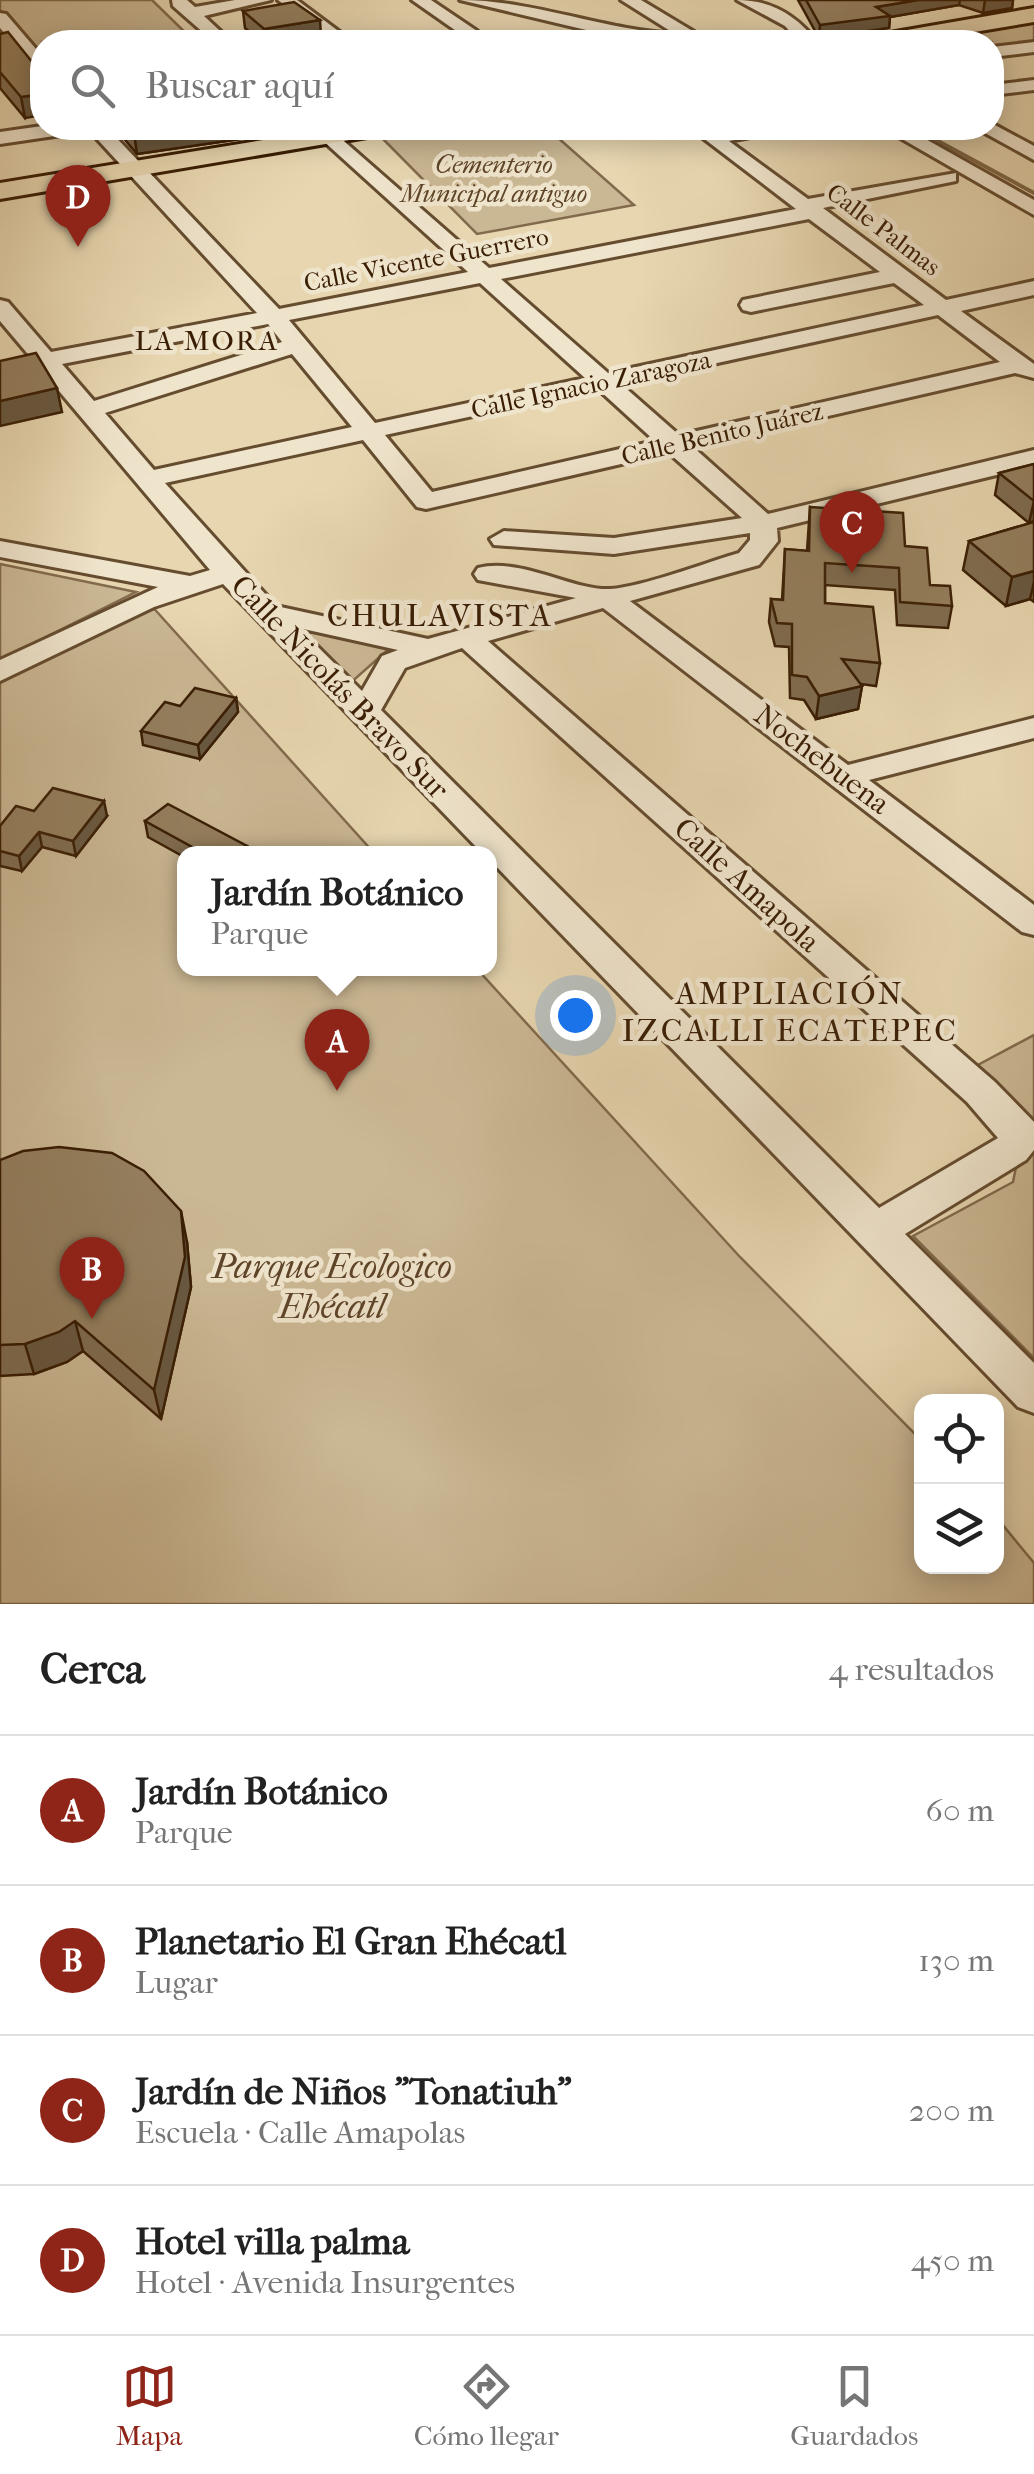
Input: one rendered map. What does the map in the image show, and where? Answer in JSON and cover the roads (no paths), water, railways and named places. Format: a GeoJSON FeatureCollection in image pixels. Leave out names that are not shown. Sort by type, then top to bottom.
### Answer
{"type":"FeatureCollection","features":[{"type":"Feature","properties":{"kind":"main road"},"geometry":{"type":"LineString","coordinates":[[1025,0],[1034,5]]}},
{"type":"Feature","properties":{"kind":"main road"},"geometry":{"type":"LineString","coordinates":[[950,30],[1034,16]]}},
{"type":"Feature","properties":{"kind":"main road"},"geometry":{"type":"LineString","coordinates":[[0,191],[281,140]]}},
{"type":"Feature","properties":{"kind":"street"},"geometry":{"type":"LineString","coordinates":[[184,6],[224,0]]}},
{"type":"Feature","properties":{"kind":"street"},"geometry":{"type":"LineString","coordinates":[[184,6],[263,0]]}},
{"type":"Feature","properties":{"kind":"street"},"geometry":{"type":"LineString","coordinates":[[286,0],[327,30]]}},
{"type":"Feature","properties":{"kind":"street"},"geometry":{"type":"LineString","coordinates":[[420,0],[466,30]]}},
{"type":"Feature","properties":{"kind":"street"},"geometry":{"type":"LineString","coordinates":[[468,0],[598,30]]}},
{"type":"Feature","properties":{"kind":"street"},"geometry":{"type":"LineString","coordinates":[[630,0],[680,30]]}},
{"type":"Feature","properties":{"kind":"street"},"geometry":{"type":"LineString","coordinates":[[745,0],[792,22],[798,30]]}},
{"type":"Feature","properties":{"kind":"street"},"geometry":{"type":"LineString","coordinates":[[184,6],[211,30]]}},
{"type":"Feature","properties":{"kind":"street"},"geometry":{"type":"LineString","coordinates":[[0,18],[30,51]]}},
{"type":"Feature","properties":{"kind":"street"},"geometry":{"type":"LineString","coordinates":[[0,50],[24,44]]}},
{"type":"Feature","properties":{"kind":"street"},"geometry":{"type":"LineString","coordinates":[[1004,51],[1031,49]]}},
{"type":"Feature","properties":{"kind":"street"},"geometry":{"type":"LineString","coordinates":[[1004,89],[1034,85]]}},
{"type":"Feature","properties":{"kind":"street"},"geometry":{"type":"LineString","coordinates":[[0,138],[30,134]]}},
{"type":"Feature","properties":{"kind":"street"},"geometry":{"type":"LineString","coordinates":[[1004,138],[1034,154]]}},
{"type":"Feature","properties":{"kind":"street"},"geometry":{"type":"LineString","coordinates":[[109,140],[274,317],[370,431]]}},
{"type":"Feature","properties":{"kind":"street"},"geometry":{"type":"LineString","coordinates":[[331,140],[763,523],[764,541],[748,558],[429,648],[393,662],[365,712]]}},
{"type":"Feature","properties":{"kind":"street","name":"Calle Palmas"},"geometry":{"type":"LineString","coordinates":[[716,140],[1026,370]]}},
{"type":"Feature","properties":{"kind":"street"},"geometry":{"type":"LineString","coordinates":[[914,140],[1034,209]]}},
{"type":"Feature","properties":{"kind":"street","name":"Calle Vicente Guerrero"},"geometry":{"type":"LineString","coordinates":[[48,360],[486,276],[811,209],[949,176]]}},
{"type":"Feature","properties":{"kind":"street"},"geometry":{"type":"LineString","coordinates":[[752,305],[901,276]]}},
{"type":"Feature","properties":{"kind":"street","name":"Calle Ignacio Zaragoza"},"geometry":{"type":"LineString","coordinates":[[148,479],[1034,288]]}},
{"type":"Feature","properties":{"kind":"street","name":"Calle Nicolás Bravo Sur"},"geometry":{"type":"LineString","coordinates":[[0,307],[228,573],[497,846]]}},
{"type":"Feature","properties":{"kind":"street"},"geometry":{"type":"LineString","coordinates":[[90,410],[297,346]]}},
{"type":"Feature","properties":{"kind":"street","name":"Calle Benito Juárez"},"geometry":{"type":"LineString","coordinates":[[370,431],[426,501],[1026,370]]}},
{"type":"Feature","properties":{"kind":"street"},"geometry":{"type":"LineString","coordinates":[[504,538],[614,546],[763,523],[1034,458]]}},
{"type":"Feature","properties":{"kind":"street"},"geometry":{"type":"LineString","coordinates":[[0,549],[192,585]]}},
{"type":"Feature","properties":{"kind":"street"},"geometry":{"type":"LineString","coordinates":[[0,672],[144,601],[228,573]]}},
{"type":"Feature","properties":{"kind":"street"},"geometry":{"type":"LineString","coordinates":[[488,574],[608,598]]}},
{"type":"Feature","properties":{"kind":"street","name":"Nochebuena"},"geometry":{"type":"LineString","coordinates":[[608,598],[1034,923]]}},
{"type":"Feature","properties":{"kind":"street"},"geometry":{"type":"LineString","coordinates":[[266,612],[429,648]]}},
{"type":"Feature","properties":{"kind":"street","name":"Calle Amapola"},"geometry":{"type":"LineString","coordinates":[[467,638],[981,1092],[1023,1136],[1012,1149],[875,1231]]}},
{"type":"Feature","properties":{"kind":"street"},"geometry":{"type":"LineString","coordinates":[[846,776],[1034,728]]}},
{"type":"Feature","properties":{"kind":"street","name":"Calle Nicolás Bravo Sur"},"geometry":{"type":"LineString","coordinates":[[497,846],[1034,1393]]}},
{"type":"Feature","properties":{"kind":"waterway"},"geometry":{"type":"LineString","coordinates":[[936,140],[1034,193]]}},
{"type":"Feature","properties":{"kind":"place","name":"Hotel villa palma"},"geometry":{"type":"Point","coordinates":[78,247]}},
{"type":"Feature","properties":{"kind":"place","name":"Jardín de Niños \"Tonatiuh\""},"geometry":{"type":"Point","coordinates":[852,573]}},
{"type":"Feature","properties":{"kind":"place","name":"Jardín Botánico"},"geometry":{"type":"Point","coordinates":[337,1091]}},
{"type":"Feature","properties":{"kind":"place","name":"Planetario El Gran Ehécatl"},"geometry":{"type":"Point","coordinates":[92,1319]}},
{"type":"Feature","properties":{"kind":"district","name":"LA MORA"},"geometry":{"type":"Point","coordinates":[207,340]}},
{"type":"Feature","properties":{"kind":"district","name":"CHULAVISTA"},"geometry":{"type":"Point","coordinates":[440,615]}},
{"type":"Feature","properties":{"kind":"district","name":"AMPLIACIÓN IZCALLI ECATEPEC"},"geometry":{"type":"Point","coordinates":[790,1012]}},
{"type":"Feature","properties":{"kind":"park label","name":"Cementerio Municipal antiguo"},"geometry":{"type":"Point","coordinates":[494,178]}},
{"type":"Feature","properties":{"kind":"park label","name":"Parque Ecologico Ehécatl"},"geometry":{"type":"Point","coordinates":[332,1286]}}]}
